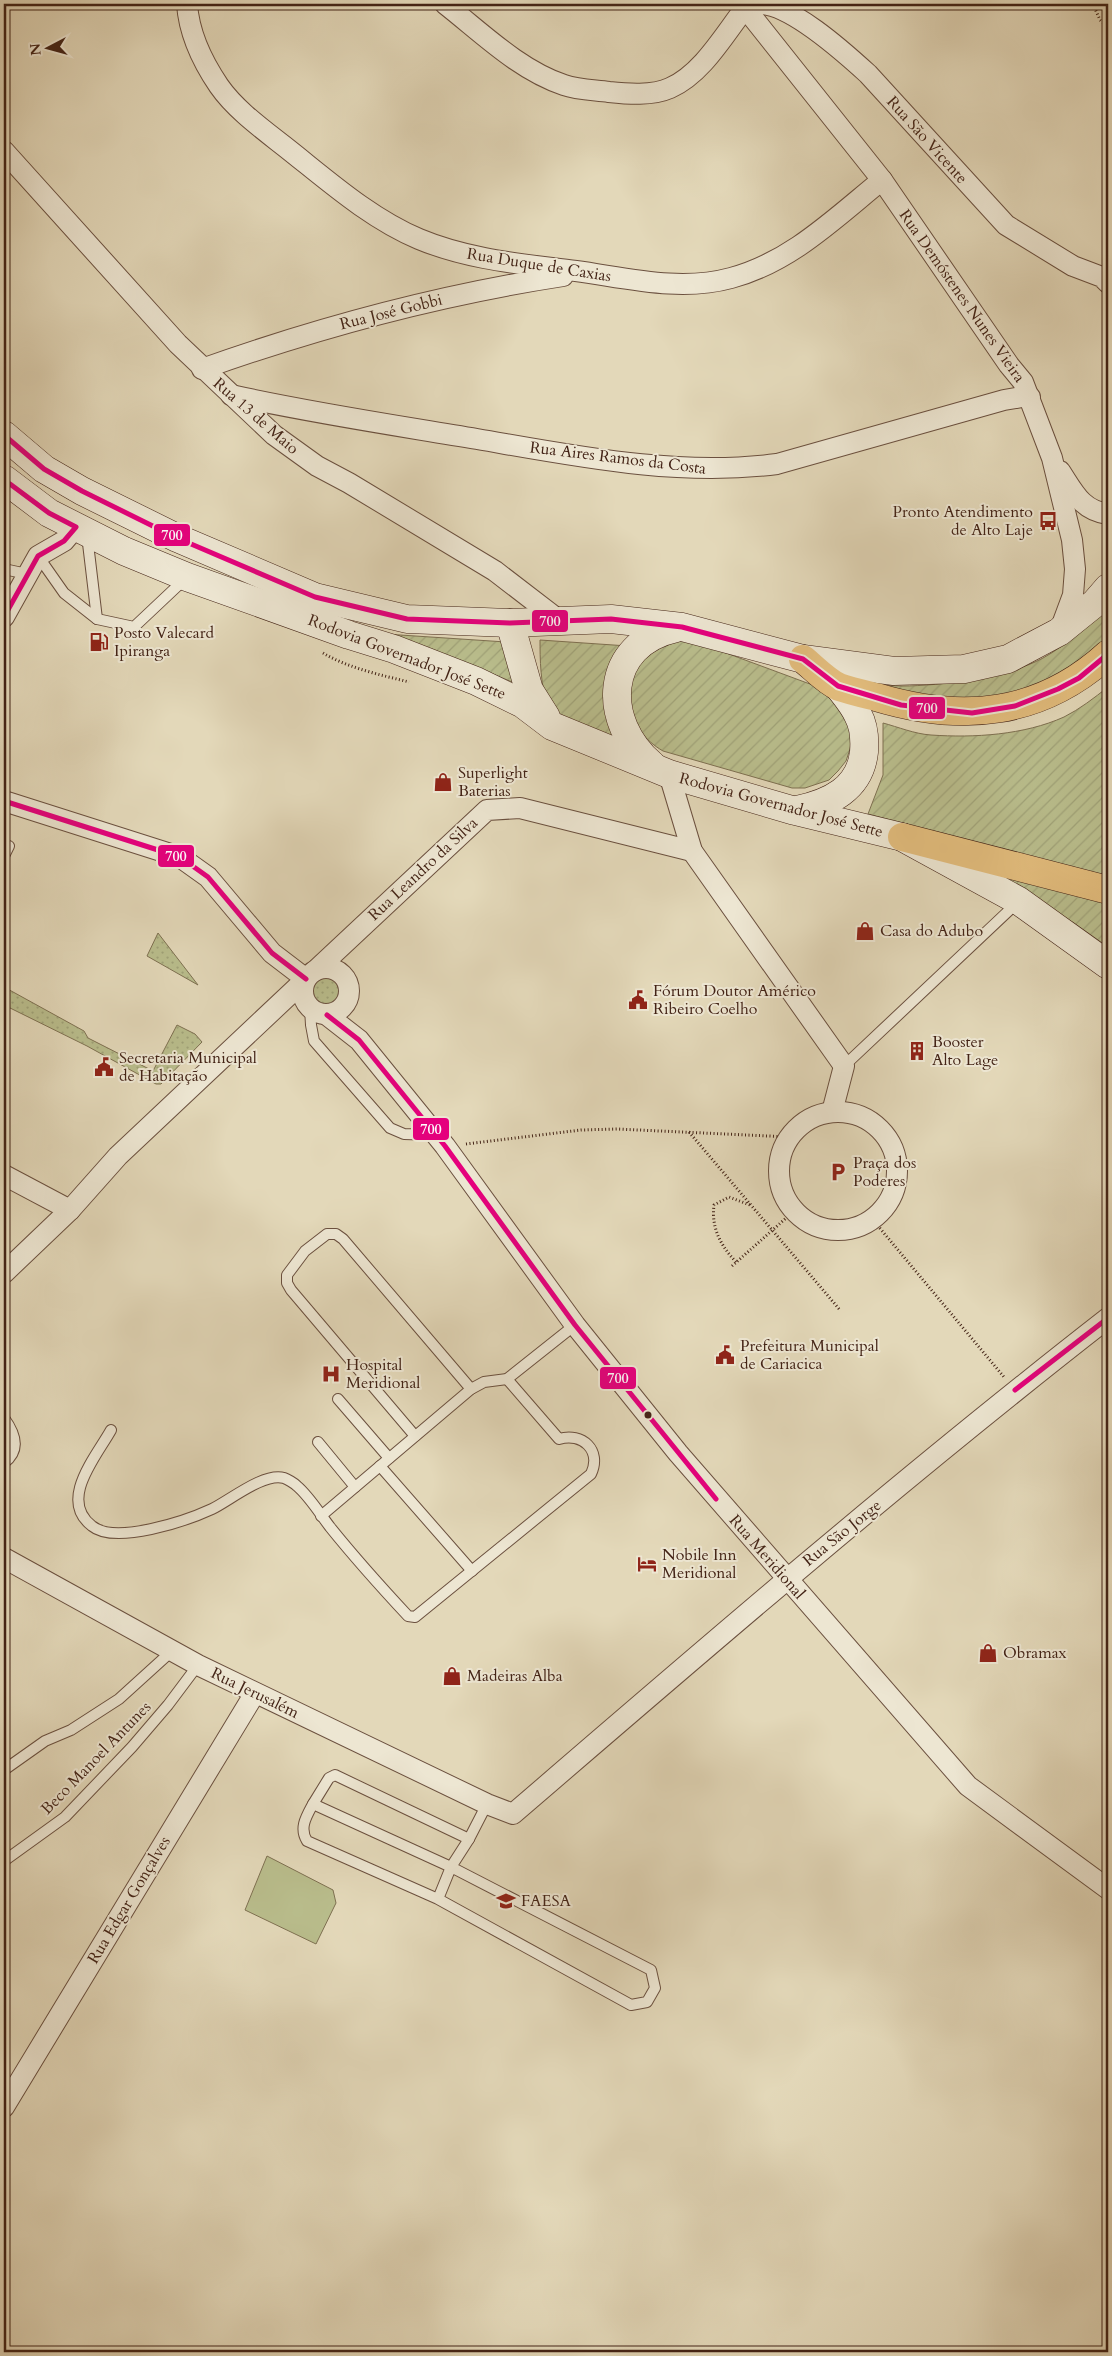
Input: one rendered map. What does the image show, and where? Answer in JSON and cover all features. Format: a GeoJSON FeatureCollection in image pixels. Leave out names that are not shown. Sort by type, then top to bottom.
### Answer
{"type":"FeatureCollection","features":[{"type":"Feature","properties":{"kind":"main road","name":"Rodovia Governador José Sette"},"geometry":{"type":"LineString","coordinates":[[4,435],[44,469],[74,487],[177,538],[315,597],[407,619],[510,623],[611,619],[682,626],[803,659],[894,671],[964,669],[1008,659],[1059,632],[1095,603],[1108,588]]}},
{"type":"Feature","properties":{"kind":"main road","name":"Rodovia Governador José Sette"},"geometry":{"type":"LineString","coordinates":[[4,479],[49,513],[124,551],[187,577],[349,635],[394,649],[476,681],[522,704],[552,726],[669,774],[795,810],[902,837],[1019,901],[1108,965]]}},
{"type":"Feature","properties":{"kind":"main road"},"geometry":{"type":"LineString","coordinates":[[81,529],[97,516],[108,514],[177,538]]}},
{"type":"Feature","properties":{"kind":"main road"},"geometry":{"type":"LineString","coordinates":[[510,623],[529,690],[552,726]]}},
{"type":"Feature","properties":{"kind":"main road"},"geometry":{"type":"LineString","coordinates":[[669,774],[652,765],[637,753],[627,736],[621,723],[618,703],[618,682],[627,658],[637,646],[661,631],[682,626]]}},
{"type":"Feature","properties":{"kind":"main road"},"geometry":{"type":"LineString","coordinates":[[838,686],[900,705],[945,711],[979,712],[1014,706],[1058,689],[1079,678],[1108,654]]}},
{"type":"Feature","properties":{"kind":"main road"},"geometry":{"type":"LineString","coordinates":[[795,810],[814,807],[842,793],[855,780],[863,763],[863,728],[858,715],[838,686],[803,659]]}},
{"type":"Feature","properties":{"kind":"main road"},"geometry":{"type":"LineString","coordinates":[[902,837],[1108,890]]}},
{"type":"Feature","properties":{"kind":"street","name":"Rua Duque de Caxias"},"geometry":{"type":"LineString","coordinates":[[187,4],[193,38],[220,88],[251,119],[392,226],[445,249],[478,258],[675,284],[703,283],[731,278],[780,259],[811,239],[882,180]]}},
{"type":"Feature","properties":{"kind":"street"},"geometry":{"type":"LineString","coordinates":[[445,4],[502,50],[546,78],[566,86],[620,94],[669,88],[684,79],[699,66],[744,6]]}},
{"type":"Feature","properties":{"kind":"street","name":"Rua São Vicente"},"geometry":{"type":"LineString","coordinates":[[744,6],[756,4],[770,6],[795,17],[843,51],[868,74],[1006,225],[1073,266],[1102,277],[1108,283]]}},
{"type":"Feature","properties":{"kind":"street","name":"Rua Demóstenes Nunes Vieira"},"geometry":{"type":"LineString","coordinates":[[744,6],[882,180],[1023,382],[1052,458],[1072,540],[1075,569],[1073,595],[1059,632]]}},
{"type":"Feature","properties":{"kind":"street","name":"Rua 13 de Maio"},"geometry":{"type":"LineString","coordinates":[[4,151],[202,368],[274,435],[296,452],[495,571],[560,620]]}},
{"type":"Feature","properties":{"kind":"street","name":"Rua José Gobbi"},"geometry":{"type":"LineString","coordinates":[[202,368],[364,317],[474,292],[585,273]]}},
{"type":"Feature","properties":{"kind":"street","name":"Rua Aires Ramos da Costa"},"geometry":{"type":"LineString","coordinates":[[231,395],[287,407],[576,456],[712,469],[740,469],[777,464],[1004,400],[1022,396],[1030,397]]}},
{"type":"Feature","properties":{"kind":"street"},"geometry":{"type":"LineString","coordinates":[[1052,458],[1079,501],[1096,512],[1107,515]]}},
{"type":"Feature","properties":{"kind":"street"},"geometry":{"type":"LineString","coordinates":[[4,618],[10,591],[27,574],[38,556],[81,529]]}},
{"type":"Feature","properties":{"kind":"street"},"geometry":{"type":"LineString","coordinates":[[669,774],[692,851],[844,1066],[832,1112]]}},
{"type":"Feature","properties":{"kind":"street"},"geometry":{"type":"LineString","coordinates":[[4,801],[180,857],[208,877],[272,953],[311,975]]}},
{"type":"Feature","properties":{"kind":"street","name":"Rua Leandro da Silva"},"geometry":{"type":"LineString","coordinates":[[4,1273],[70,1210],[118,1156],[346,940],[487,810],[520,808],[692,851]]}},
{"type":"Feature","properties":{"kind":"street"},"geometry":{"type":"LineString","coordinates":[[346,940],[343,968],[349,987],[359,1040]]}},
{"type":"Feature","properties":{"kind":"street"},"geometry":{"type":"LineString","coordinates":[[328,967],[345,976],[349,987],[345,1006],[334,1014],[318,1011],[303,993],[311,975],[328,967]]}},
{"type":"Feature","properties":{"kind":"street","name":"Rua Meridional"},"geometry":{"type":"LineString","coordinates":[[318,1011],[359,1040],[441,1140],[575,1324],[678,1454],[968,1786],[1108,1889]]}},
{"type":"Feature","properties":{"kind":"street"},"geometry":{"type":"LineString","coordinates":[[832,1112],[856,1114],[873,1123],[886,1136],[895,1153],[898,1170],[895,1190],[886,1206],[873,1220],[857,1228],[838,1231],[820,1229],[804,1221],[794,1212],[782,1190],[779,1172],[782,1153],[790,1136],[803,1123],[832,1112]]}},
{"type":"Feature","properties":{"kind":"street"},"geometry":{"type":"LineString","coordinates":[[4,1175],[70,1210]]}},
{"type":"Feature","properties":{"kind":"street","name":"Rua São Jorge"},"geometry":{"type":"LineString","coordinates":[[513,1814],[787,1578],[1015,1390],[1108,1318]]}},
{"type":"Feature","properties":{"kind":"street","name":"Rua Jerusalém"},"geometry":{"type":"LineString","coordinates":[[4,1557],[198,1665],[487,1804],[513,1814]]}},
{"type":"Feature","properties":{"kind":"street","name":"Rua Edgar Gonçalves"},"geometry":{"type":"LineString","coordinates":[[4,2108],[255,1693]]}},
{"type":"Feature","properties":{"kind":"lane"},"geometry":{"type":"LineString","coordinates":[[81,529],[97,618]]}},
{"type":"Feature","properties":{"kind":"lane"},"geometry":{"type":"LineString","coordinates":[[38,556],[64,593],[97,618],[134,627],[187,577]]}},
{"type":"Feature","properties":{"kind":"lane"},"geometry":{"type":"LineString","coordinates":[[4,569],[27,574]]}},
{"type":"Feature","properties":{"kind":"lane"},"geometry":{"type":"LineString","coordinates":[[844,1066],[1019,901]]}},
{"type":"Feature","properties":{"kind":"lane"},"geometry":{"type":"LineString","coordinates":[[318,1011],[310,1025],[314,1041],[390,1128],[404,1134],[441,1140]]}},
{"type":"Feature","properties":{"kind":"lane"},"geometry":{"type":"LineString","coordinates":[[415,1436],[287,1283],[287,1275],[305,1251],[327,1234],[336,1234],[343,1239],[471,1389]]}},
{"type":"Feature","properties":{"kind":"lane"},"geometry":{"type":"LineString","coordinates":[[321,1516],[471,1389],[484,1382],[507,1379],[575,1324]]}},
{"type":"Feature","properties":{"kind":"lane"},"geometry":{"type":"LineString","coordinates":[[111,1430],[79,1486],[77,1504],[83,1520],[98,1531],[128,1533],[163,1527],[212,1509],[264,1480],[283,1478],[297,1486],[408,1616],[415,1617],[591,1474],[596,1464],[594,1455],[582,1440],[574,1437],[559,1439],[507,1379]]}},
{"type":"Feature","properties":{"kind":"lane"},"geometry":{"type":"LineString","coordinates":[[338,1399],[389,1458]]}},
{"type":"Feature","properties":{"kind":"lane"},"geometry":{"type":"LineString","coordinates":[[4,1418],[15,1436],[14,1452],[4,1463]]}},
{"type":"Feature","properties":{"kind":"lane"},"geometry":{"type":"LineString","coordinates":[[318,1442],[355,1487]]}},
{"type":"Feature","properties":{"kind":"lane"},"geometry":{"type":"LineString","coordinates":[[380,1466],[472,1571]]}},
{"type":"Feature","properties":{"kind":"lane"},"geometry":{"type":"LineString","coordinates":[[4,1770],[45,1741],[71,1730],[119,1699],[173,1650]]}},
{"type":"Feature","properties":{"kind":"lane","name":"Beco Manoel Antunes"},"geometry":{"type":"LineString","coordinates":[[4,1861],[65,1817],[132,1747],[198,1665]]}},
{"type":"Feature","properties":{"kind":"lane"},"geometry":{"type":"LineString","coordinates":[[312,1804],[451,1867],[652,1970],[655,1988],[647,2002],[631,2005],[438,1899],[307,1841],[303,1835],[303,1825],[312,1804],[330,1778],[335,1775],[469,1839]]}},
{"type":"Feature","properties":{"kind":"lane"},"geometry":{"type":"LineString","coordinates":[[438,1899],[451,1867],[469,1839],[487,1804]]}},
{"type":"Feature","properties":{"kind":"path"},"geometry":{"type":"LineString","coordinates":[[1093,4],[1100,20],[1108,27]]}},
{"type":"Feature","properties":{"kind":"path"},"geometry":{"type":"LineString","coordinates":[[441,1140],[581,1130],[790,1136]]}},
{"type":"Feature","properties":{"kind":"path"},"geometry":{"type":"LineString","coordinates":[[689,1132],[840,1310]]}},
{"type":"Feature","properties":{"kind":"path"},"geometry":{"type":"LineString","coordinates":[[736,1262],[722,1246],[716,1234],[713,1214],[714,1205],[729,1196],[738,1198],[752,1206]]}},
{"type":"Feature","properties":{"kind":"path"},"geometry":{"type":"LineString","coordinates":[[732,1266],[794,1212]]}},
{"type":"Feature","properties":{"kind":"path"},"geometry":{"type":"LineString","coordinates":[[873,1220],[1015,1390]]}},
{"type":"Feature","properties":{"kind":"green space"},"geometry":{"type":"Polygon","coordinates":[[[1108,606],[1108,639],[1055,682],[1004,699],[947,705],[849,679],[889,685],[918,686],[974,679],[1012,670],[1029,665],[1052,653],[1077,634],[1108,606]]]}},
{"type":"Feature","properties":{"kind":"green space"},"geometry":{"type":"Polygon","coordinates":[[[370,633],[506,642],[517,684],[464,662],[370,633]]]}},
{"type":"Feature","properties":{"kind":"green space"},"geometry":{"type":"Polygon","coordinates":[[[540,640],[628,646],[621,747],[572,723],[554,711],[546,698],[542,682],[540,640]]]}},
{"type":"Feature","properties":{"kind":"green space"},"geometry":{"type":"Polygon","coordinates":[[[677,640],[691,640],[818,687],[839,701],[852,737],[846,761],[829,780],[805,788],[792,788],[663,751],[650,742],[640,731],[633,719],[629,692],[632,679],[638,665],[648,653],[677,640]]]}},
{"type":"Feature","properties":{"kind":"green space"},"geometry":{"type":"Polygon","coordinates":[[[1108,687],[1108,876],[868,814],[883,775],[883,723],[931,735],[999,734],[1032,728],[1064,717],[1108,687]]]}},
{"type":"Feature","properties":{"kind":"green space"},"geometry":{"type":"Polygon","coordinates":[[[994,874],[1108,904],[1108,947],[1074,923],[994,874]]]}},
{"type":"Feature","properties":{"kind":"green space"},"geometry":{"type":"Polygon","coordinates":[[[158,933],[198,985],[147,956],[158,933]]]}},
{"type":"Feature","properties":{"kind":"green space"},"geometry":{"type":"Polygon","coordinates":[[[328,968],[344,977],[349,993],[345,1003],[338,1010],[331,1013],[323,1013],[309,1005],[305,985],[328,968]]]}},
{"type":"Feature","properties":{"kind":"green space"},"geometry":{"type":"Polygon","coordinates":[[[4,987],[84,1031],[88,1038],[153,1071],[177,1025],[195,1034],[202,1042],[161,1084],[156,1084],[87,1046],[4,1005],[4,987]]]}},
{"type":"Feature","properties":{"kind":"green space"},"geometry":{"type":"Polygon","coordinates":[[[267,1856],[333,1890],[336,1903],[316,1944],[245,1910],[267,1856]]]}},
{"type":"Feature","properties":{"kind":"transit line","name":"700"},"geometry":{"type":"LineString","coordinates":[[4,435],[44,469],[82,491],[177,538],[315,597],[407,619],[510,623],[611,619],[682,627],[803,659],[838,686],[901,705],[972,713],[1015,706],[1058,689],[1079,678],[1108,654]]}},
{"type":"Feature","properties":{"kind":"transit line","name":"700"},"geometry":{"type":"LineString","coordinates":[[4,617],[38,556],[64,541],[76,527],[49,513],[10,484]]}},
{"type":"Feature","properties":{"kind":"transit line","name":"700"},"geometry":{"type":"LineString","coordinates":[[4,801],[180,857],[208,877],[272,953],[306,979]]}},
{"type":"Feature","properties":{"kind":"transit line","name":"700"},"geometry":{"type":"LineString","coordinates":[[327,1015],[359,1040],[445,1146],[575,1325],[716,1499]]}},
{"type":"Feature","properties":{"kind":"transit line","name":"700"},"geometry":{"type":"LineString","coordinates":[[1015,1390],[1108,1318]]}},
{"type":"Feature","properties":{"kind":"place","name":"Pronto Atendimento de Alto Laje"},"geometry":{"type":"Point","coordinates":[1048,521]}},
{"type":"Feature","properties":{"kind":"place","name":"Posto Valecard Ipiranga"},"geometry":{"type":"Point","coordinates":[99,642]}},
{"type":"Feature","properties":{"kind":"place","name":"Superlight Baterias"},"geometry":{"type":"Point","coordinates":[443,782]}},
{"type":"Feature","properties":{"kind":"place","name":"Casa do Adubo"},"geometry":{"type":"Point","coordinates":[865,931]}},
{"type":"Feature","properties":{"kind":"place","name":"Fórum Doutor Américo Ribeiro Coelho"},"geometry":{"type":"Point","coordinates":[638,1000]}},
{"type":"Feature","properties":{"kind":"place","name":"Booster Alto Lage"},"geometry":{"type":"Point","coordinates":[917,1051]}},
{"type":"Feature","properties":{"kind":"place","name":"Secretaria Municipal de Habitação"},"geometry":{"type":"Point","coordinates":[104,1067]}},
{"type":"Feature","properties":{"kind":"place","name":"Praça dos Poderes"},"geometry":{"type":"Point","coordinates":[838,1172]}},
{"type":"Feature","properties":{"kind":"place","name":"Prefeitura Municipal de Cariacica"},"geometry":{"type":"Point","coordinates":[725,1355]}},
{"type":"Feature","properties":{"kind":"place","name":"Hospital Meridional"},"geometry":{"type":"Point","coordinates":[331,1374]}},
{"type":"Feature","properties":{"kind":"place","name":"Nobile Inn Meridional"},"geometry":{"type":"Point","coordinates":[647,1564]}},
{"type":"Feature","properties":{"kind":"place","name":"Obramax"},"geometry":{"type":"Point","coordinates":[988,1653]}},
{"type":"Feature","properties":{"kind":"place","name":"Madeiras Alba"},"geometry":{"type":"Point","coordinates":[452,1676]}},
{"type":"Feature","properties":{"kind":"place","name":"FAESA"},"geometry":{"type":"Point","coordinates":[506,1901]}}]}
